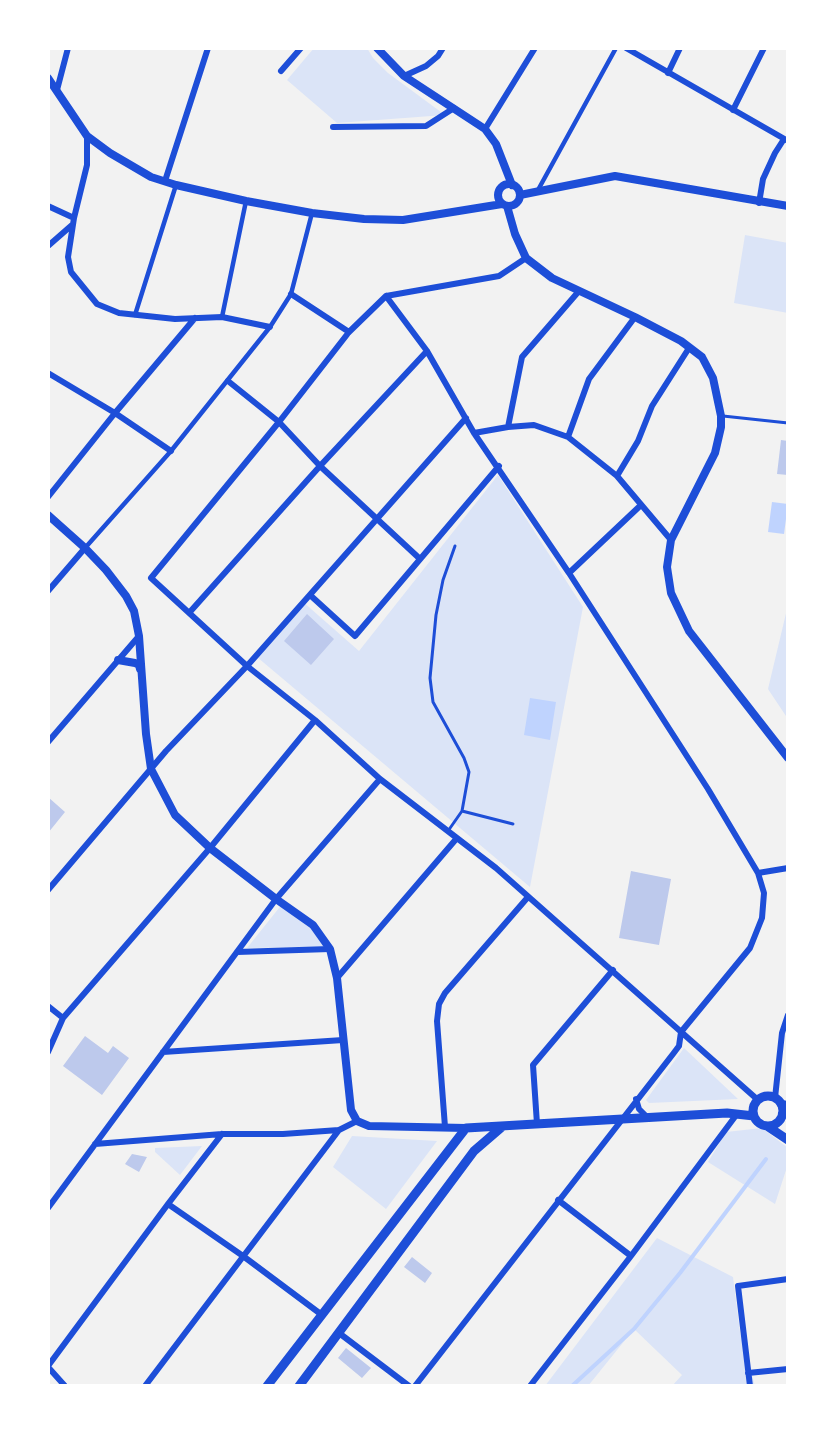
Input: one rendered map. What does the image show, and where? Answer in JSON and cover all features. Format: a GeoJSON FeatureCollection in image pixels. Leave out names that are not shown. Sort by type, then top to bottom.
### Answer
{"type":"FeatureCollection","features":[{"type":"Feature","properties":{"kind":"main road"},"geometry":{"type":"LineString","coordinates":[[732,1113],[766,1096],[782,1108],[788,1140]]}},
{"type":"Feature","properties":{"kind":"main road"},"geometry":{"type":"LineString","coordinates":[[756,1102],[754,1116],[759,1123],[788,1140]]}},
{"type":"Feature","properties":{"kind":"main road"},"geometry":{"type":"LineString","coordinates":[[767,1126],[775,1124],[782,1108]]}},
{"type":"Feature","properties":{"kind":"main road"},"geometry":{"type":"LineString","coordinates":[[267,1386],[466,1128],[732,1113],[754,1116]]}},
{"type":"Feature","properties":{"kind":"main road"},"geometry":{"type":"LineString","coordinates":[[298,1386],[474,1151],[503,1126]]}},
{"type":"Feature","properties":{"kind":"street"},"geometry":{"type":"LineString","coordinates":[[57,90],[68,48]]}},
{"type":"Feature","properties":{"kind":"street"},"geometry":{"type":"LineString","coordinates":[[165,181],[208,48]]}},
{"type":"Feature","properties":{"kind":"street"},"geometry":{"type":"LineString","coordinates":[[280,71],[301,48]]}},
{"type":"Feature","properties":{"kind":"street"},"geometry":{"type":"LineString","coordinates":[[377,48],[404,76],[485,129],[496,144],[512,185],[519,193],[533,193],[615,176],[759,203],[788,206]]}},
{"type":"Feature","properties":{"kind":"street"},"geometry":{"type":"LineString","coordinates":[[404,76],[426,66],[438,56],[443,48]]}},
{"type":"Feature","properties":{"kind":"street"},"geometry":{"type":"LineString","coordinates":[[485,129],[535,48]]}},
{"type":"Feature","properties":{"kind":"street"},"geometry":{"type":"LineString","coordinates":[[533,193],[616,48]]}},
{"type":"Feature","properties":{"kind":"street"},"geometry":{"type":"LineString","coordinates":[[626,48],[786,140],[775,153],[763,179],[759,203]]}},
{"type":"Feature","properties":{"kind":"street"},"geometry":{"type":"LineString","coordinates":[[668,73],[680,48]]}},
{"type":"Feature","properties":{"kind":"street"},"geometry":{"type":"LineString","coordinates":[[733,110],[764,48]]}},
{"type":"Feature","properties":{"kind":"street"},"geometry":{"type":"LineString","coordinates":[[48,78],[87,136],[118,158],[152,177],[176,185],[312,213],[364,219],[403,220],[479,206],[516,204]]}},
{"type":"Feature","properties":{"kind":"street"},"geometry":{"type":"LineString","coordinates":[[333,128],[426,126],[454,108]]}},
{"type":"Feature","properties":{"kind":"street"},"geometry":{"type":"LineString","coordinates":[[87,136],[87,165],[73,221],[68,257],[71,272],[97,304],[135,315],[175,319],[222,317],[270,327]]}},
{"type":"Feature","properties":{"kind":"street"},"geometry":{"type":"LineString","coordinates":[[479,206],[498,195],[502,187],[503,162]]}},
{"type":"Feature","properties":{"kind":"street"},"geometry":{"type":"LineString","coordinates":[[135,315],[176,185]]}},
{"type":"Feature","properties":{"kind":"street"},"geometry":{"type":"LineString","coordinates":[[502,187],[512,185]]}},
{"type":"Feature","properties":{"kind":"street"},"geometry":{"type":"LineString","coordinates":[[515,234],[516,204],[519,193]]}},
{"type":"Feature","properties":{"kind":"street"},"geometry":{"type":"LineString","coordinates":[[498,195],[505,205],[526,258],[552,278],[681,341],[702,357],[713,378],[722,416],[719,439],[715,453],[671,540],[667,567],[671,593],[689,632],[788,758]]}},
{"type":"Feature","properties":{"kind":"street"},"geometry":{"type":"LineString","coordinates":[[222,317],[246,201]]}},
{"type":"Feature","properties":{"kind":"street"},"geometry":{"type":"LineString","coordinates":[[48,206],[73,221]]}},
{"type":"Feature","properties":{"kind":"street"},"geometry":{"type":"LineString","coordinates":[[48,591],[171,451],[270,327],[291,294],[312,213]]}},
{"type":"Feature","properties":{"kind":"street"},"geometry":{"type":"LineString","coordinates":[[48,246],[73,221]]}},
{"type":"Feature","properties":{"kind":"street"},"geometry":{"type":"LineString","coordinates":[[526,258],[499,276],[386,296],[349,332],[279,422],[151,578],[247,666],[315,720],[380,779],[457,838],[613,970],[756,1102]]}},
{"type":"Feature","properties":{"kind":"street"},"geometry":{"type":"LineString","coordinates":[[508,427],[522,357],[579,291]]}},
{"type":"Feature","properties":{"kind":"street"},"geometry":{"type":"LineString","coordinates":[[291,294],[349,332]]}},
{"type":"Feature","properties":{"kind":"street"},"geometry":{"type":"LineString","coordinates":[[386,296],[427,351],[474,433],[499,466],[708,789],[758,873],[764,893],[762,918],[750,948],[681,1032],[679,1046],[415,1386]]}},
{"type":"Feature","properties":{"kind":"street"},"geometry":{"type":"LineString","coordinates":[[567,437],[589,380],[635,317]]}},
{"type":"Feature","properties":{"kind":"street"},"geometry":{"type":"LineString","coordinates":[[48,497],[195,318]]}},
{"type":"Feature","properties":{"kind":"street"},"geometry":{"type":"LineString","coordinates":[[617,476],[638,441],[652,406],[689,348]]}},
{"type":"Feature","properties":{"kind":"street"},"geometry":{"type":"LineString","coordinates":[[189,613],[320,466],[427,351]]}},
{"type":"Feature","properties":{"kind":"street"},"geometry":{"type":"LineString","coordinates":[[48,373],[115,413],[171,451]]}},
{"type":"Feature","properties":{"kind":"street"},"geometry":{"type":"LineString","coordinates":[[228,381],[279,422],[320,466],[419,558]]}},
{"type":"Feature","properties":{"kind":"street"},"geometry":{"type":"LineString","coordinates":[[48,890],[166,751],[247,666],[466,418]]}},
{"type":"Feature","properties":{"kind":"street"},"geometry":{"type":"LineString","coordinates":[[474,433],[534,425],[567,437],[617,476],[671,540]]}},
{"type":"Feature","properties":{"kind":"street"},"geometry":{"type":"LineString","coordinates":[[310,595],[355,636],[499,466]]}},
{"type":"Feature","properties":{"kind":"street"},"geometry":{"type":"LineString","coordinates":[[569,573],[641,504]]}},
{"type":"Feature","properties":{"kind":"street"},"geometry":{"type":"LineString","coordinates":[[48,515],[106,570],[126,596],[134,611],[139,636],[152,770],[175,815],[210,848],[314,925],[330,949],[337,978],[351,1110],[357,1121],[369,1126],[466,1128]]}},
{"type":"Feature","properties":{"kind":"street"},"geometry":{"type":"LineString","coordinates":[[48,742],[139,636]]}},
{"type":"Feature","properties":{"kind":"street"},"geometry":{"type":"LineString","coordinates":[[118,660],[139,665],[141,673]]}},
{"type":"Feature","properties":{"kind":"street"},"geometry":{"type":"LineString","coordinates":[[48,1052],[63,1018],[210,848],[315,720]]}},
{"type":"Feature","properties":{"kind":"street"},"geometry":{"type":"LineString","coordinates":[[48,1208],[276,899],[380,779]]}},
{"type":"Feature","properties":{"kind":"street"},"geometry":{"type":"LineString","coordinates":[[337,978],[457,838]]}},
{"type":"Feature","properties":{"kind":"street"},"geometry":{"type":"LineString","coordinates":[[758,873],[788,868]]}},
{"type":"Feature","properties":{"kind":"street"},"geometry":{"type":"LineString","coordinates":[[445,1127],[437,1021],[439,1004],[445,993],[528,897]]}},
{"type":"Feature","properties":{"kind":"street"},"geometry":{"type":"LineString","coordinates":[[237,952],[330,949]]}},
{"type":"Feature","properties":{"kind":"street"},"geometry":{"type":"LineString","coordinates":[[537,1124],[533,1065],[613,970]]}},
{"type":"Feature","properties":{"kind":"street"},"geometry":{"type":"LineString","coordinates":[[48,1006],[63,1018]]}},
{"type":"Feature","properties":{"kind":"street"},"geometry":{"type":"LineString","coordinates":[[782,1108],[782,1033],[788,1015]]}},
{"type":"Feature","properties":{"kind":"street"},"geometry":{"type":"LineString","coordinates":[[164,1052],[344,1040]]}},
{"type":"Feature","properties":{"kind":"street"},"geometry":{"type":"LineString","coordinates":[[636,1099],[639,1109],[647,1118]]}},
{"type":"Feature","properties":{"kind":"street"},"geometry":{"type":"LineString","coordinates":[[530,1386],[631,1256],[732,1113]]}},
{"type":"Feature","properties":{"kind":"street"},"geometry":{"type":"LineString","coordinates":[[95,1144],[222,1134],[283,1134],[339,1130],[357,1121]]}},
{"type":"Feature","properties":{"kind":"street"},"geometry":{"type":"LineString","coordinates":[[145,1386],[339,1130]]}},
{"type":"Feature","properties":{"kind":"street"},"geometry":{"type":"LineString","coordinates":[[65,1386],[48,1367],[222,1134]]}},
{"type":"Feature","properties":{"kind":"street"},"geometry":{"type":"LineString","coordinates":[[558,1200],[631,1256]]}},
{"type":"Feature","properties":{"kind":"street"},"geometry":{"type":"LineString","coordinates":[[168,1204],[322,1315]]}},
{"type":"Feature","properties":{"kind":"street"},"geometry":{"type":"LineString","coordinates":[[750,1386],[738,1286],[788,1279]]}},
{"type":"Feature","properties":{"kind":"street"},"geometry":{"type":"LineString","coordinates":[[339,1333],[409,1386]]}},
{"type":"Feature","properties":{"kind":"street"},"geometry":{"type":"LineString","coordinates":[[748,1373],[788,1369]]}},
{"type":"Feature","properties":{"kind":"lane"},"geometry":{"type":"LineString","coordinates":[[722,416],[788,423]]}},
{"type":"Feature","properties":{"kind":"lane"},"geometry":{"type":"LineString","coordinates":[[448,831],[462,811],[469,772],[464,758],[433,702],[430,678],[436,615],[443,580],[455,546]]}},
{"type":"Feature","properties":{"kind":"lane"},"geometry":{"type":"LineString","coordinates":[[462,811],[513,824]]}},
{"type":"Feature","properties":{"kind":"shaded area"},"geometry":{"type":"Polygon","coordinates":[[[314,48],[367,48],[373,58],[388,73],[445,115],[337,123],[287,80],[314,48]]]}},
{"type":"Feature","properties":{"kind":"shaded area"},"geometry":{"type":"Polygon","coordinates":[[[745,235],[788,243],[788,313],[734,303],[745,235]]]}},
{"type":"Feature","properties":{"kind":"shaded area"},"geometry":{"type":"Polygon","coordinates":[[[498,475],[583,607],[530,887],[257,657],[302,601],[359,651],[498,475]]]}},
{"type":"Feature","properties":{"kind":"shaded area"},"geometry":{"type":"Polygon","coordinates":[[[788,605],[788,719],[768,689],[788,605]]]}},
{"type":"Feature","properties":{"kind":"shaded area"},"geometry":{"type":"Polygon","coordinates":[[[283,903],[302,916],[324,947],[247,948],[283,903]]]}},
{"type":"Feature","properties":{"kind":"shaded area"},"geometry":{"type":"Polygon","coordinates":[[[684,1048],[738,1099],[649,1103],[646,1100],[684,1048]]]}},
{"type":"Feature","properties":{"kind":"shaded area"},"geometry":{"type":"Polygon","coordinates":[[[762,1128],[788,1148],[788,1164],[775,1204],[708,1162],[726,1132],[762,1128]]]}},
{"type":"Feature","properties":{"kind":"shaded area"},"geometry":{"type":"Polygon","coordinates":[[[352,1136],[437,1141],[386,1209],[333,1167],[352,1136]]]}},
{"type":"Feature","properties":{"kind":"shaded area"},"geometry":{"type":"Polygon","coordinates":[[[202,1146],[180,1175],[155,1152],[155,1148],[202,1146]]]}},
{"type":"Feature","properties":{"kind":"shaded area"},"geometry":{"type":"Polygon","coordinates":[[[657,1238],[733,1277],[740,1332],[755,1386],[672,1386],[682,1375],[634,1329],[588,1386],[545,1386],[657,1238]]]}},
{"type":"Feature","properties":{"kind":"water"},"geometry":{"type":"Polygon","coordinates":[[[772,502],[788,504],[784,534],[768,532],[772,502]]]}},
{"type":"Feature","properties":{"kind":"water"},"geometry":{"type":"Polygon","coordinates":[[[530,698],[556,702],[550,740],[524,735],[530,698]]]}},
{"type":"Feature","properties":{"kind":"building"},"geometry":{"type":"Polygon","coordinates":[[[781,440],[788,441],[788,475],[777,474],[781,440]]]}},
{"type":"Feature","properties":{"kind":"building"},"geometry":{"type":"Polygon","coordinates":[[[307,614],[334,639],[311,665],[284,641],[307,614]]]}},
{"type":"Feature","properties":{"kind":"building"},"geometry":{"type":"Polygon","coordinates":[[[48,797],[65,812],[48,833],[48,797]]]}},
{"type":"Feature","properties":{"kind":"building"},"geometry":{"type":"Polygon","coordinates":[[[631,871],[671,879],[659,945],[619,938],[631,871]]]}},
{"type":"Feature","properties":{"kind":"building"},"geometry":{"type":"Polygon","coordinates":[[[85,1036],[108,1053],[113,1046],[129,1058],[102,1095],[63,1066],[85,1036]]]}},
{"type":"Feature","properties":{"kind":"building"},"geometry":{"type":"Polygon","coordinates":[[[132,1154],[147,1157],[139,1172],[125,1164],[132,1154]]]}},
{"type":"Feature","properties":{"kind":"building"},"geometry":{"type":"Polygon","coordinates":[[[412,1257],[432,1273],[425,1283],[404,1267],[412,1257]]]}},
{"type":"Feature","properties":{"kind":"building"},"geometry":{"type":"Polygon","coordinates":[[[346,1348],[371,1368],[362,1378],[338,1358],[346,1348]]]}},
{"type":"Feature","properties":{"kind":"waterway"},"geometry":{"type":"LineString","coordinates":[[572,1386],[634,1329],[680,1273],[766,1159]]}}]}
